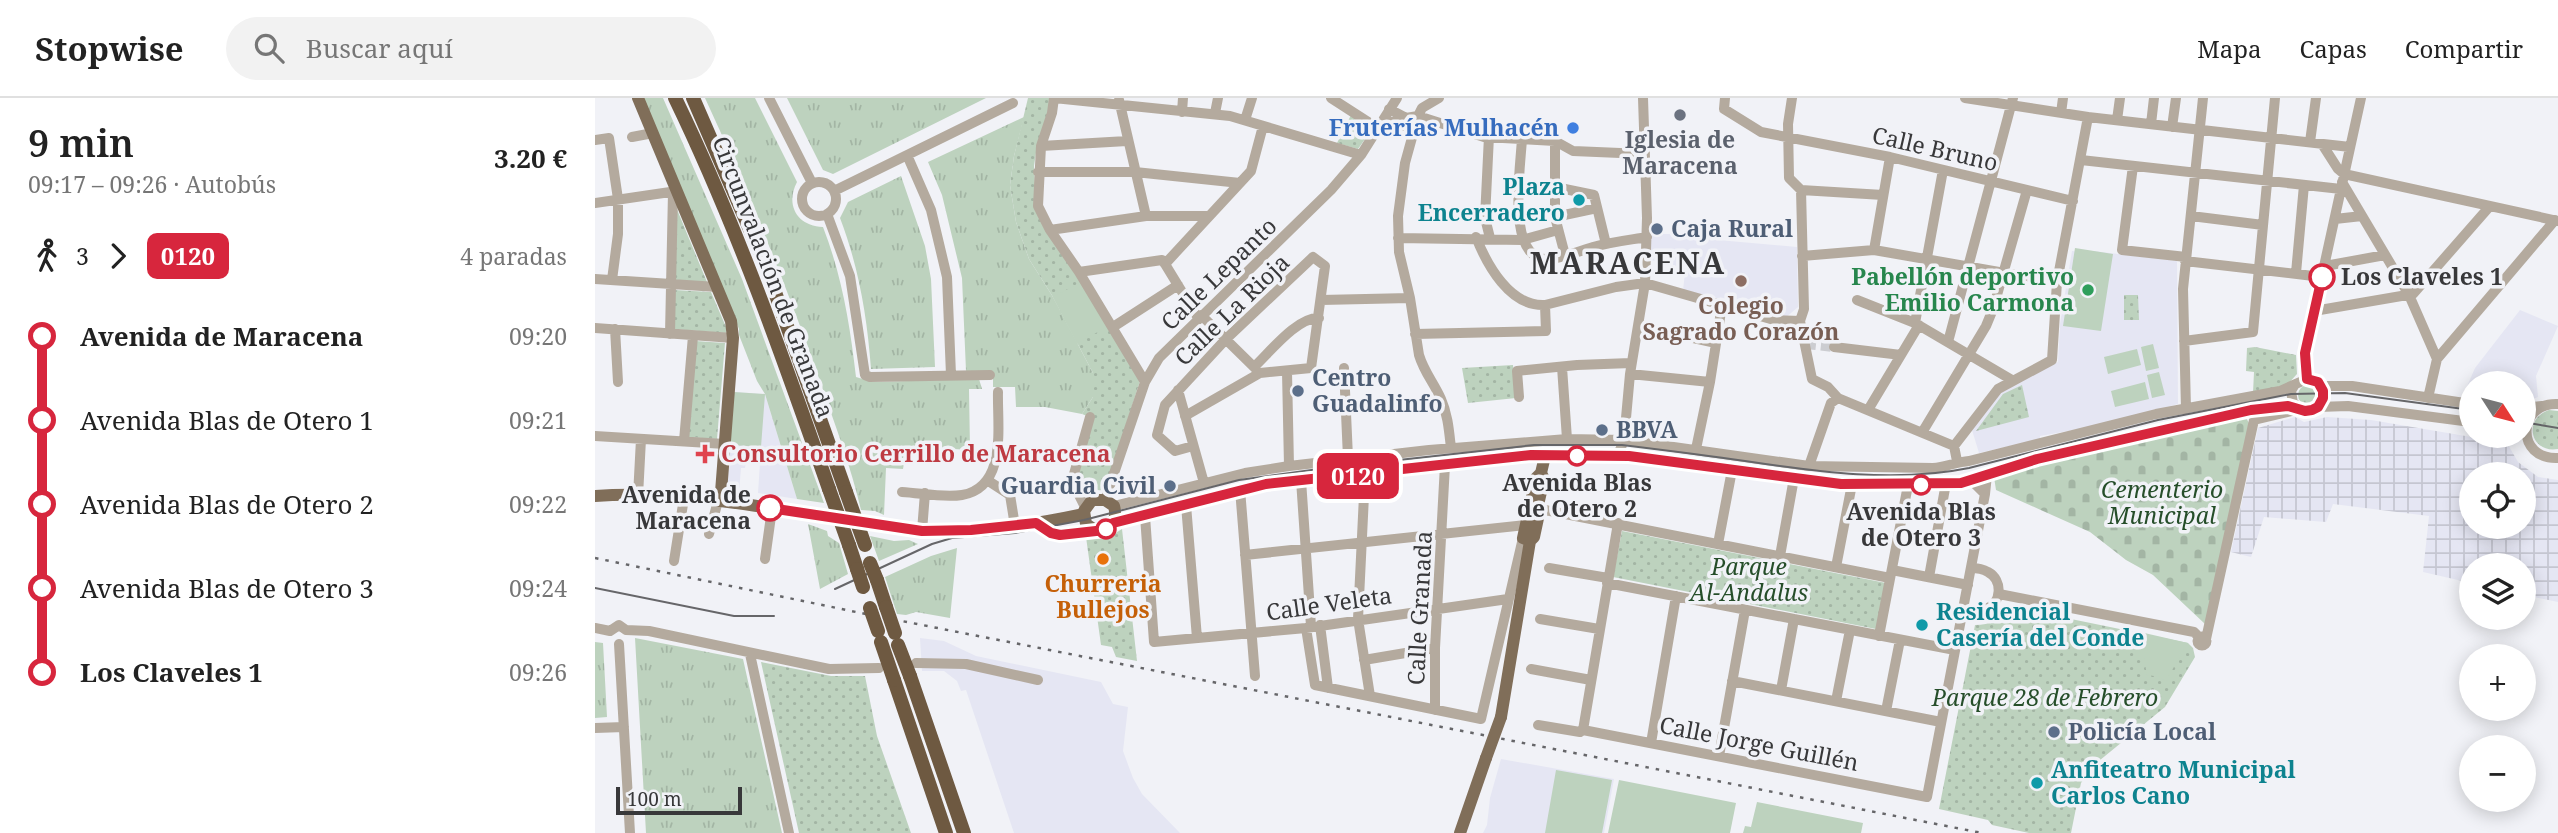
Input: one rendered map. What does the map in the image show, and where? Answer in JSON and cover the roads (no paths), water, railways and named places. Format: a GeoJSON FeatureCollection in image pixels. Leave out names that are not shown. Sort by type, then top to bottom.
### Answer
{"type":"FeatureCollection","features":[{"type":"Feature","properties":{"kind":"highway","name":"Circunvalación de Granada"},"geometry":{"type":"LineString","coordinates":[[675,98],[750,271],[849,545],[877,580],[897,639],[913,670],[964,833]]}},
{"type":"Feature","properties":{"kind":"highway","name":"Circunvalación de Granada"},"geometry":{"type":"LineString","coordinates":[[693,98],[765,264],[865,545],[863,587],[946,833]]}},
{"type":"Feature","properties":{"kind":"main road"},"geometry":{"type":"LineString","coordinates":[[638,98],[731,321],[733,338],[721,492],[718,500]]}},
{"type":"Feature","properties":{"kind":"main road"},"geometry":{"type":"LineString","coordinates":[[1526,540],[1534,537],[1536,507],[1544,479],[1541,473],[1545,456]]}},
{"type":"Feature","properties":{"kind":"main road"},"geometry":{"type":"LineString","coordinates":[[595,496],[718,500],[831,517]]}},
{"type":"Feature","properties":{"kind":"main road"},"geometry":{"type":"LineString","coordinates":[[867,523],[922,531],[1014,526],[1084,511],[1096,499],[1109,503],[1115,517],[1105,530],[1056,535],[1036,523]]}},
{"type":"Feature","properties":{"kind":"main road"},"geometry":{"type":"LineString","coordinates":[[1460,833],[1501,717],[1526,525],[1536,507]]}},
{"type":"Feature","properties":{"kind":"main road"},"geometry":{"type":"LineString","coordinates":[[1084,511],[1086,524],[1095,530]]}},
{"type":"Feature","properties":{"kind":"street"},"geometry":{"type":"LineString","coordinates":[[769,98],[812,183]]}},
{"type":"Feature","properties":{"kind":"street"},"geometry":{"type":"LineString","coordinates":[[1145,382],[1079,272],[1050,230],[1038,206],[1041,146],[1054,98],[1119,101],[1182,112],[1215,114],[1245,120],[1360,155]]}},
{"type":"Feature","properties":{"kind":"street"},"geometry":{"type":"LineString","coordinates":[[1182,112],[1183,98]]}},
{"type":"Feature","properties":{"kind":"street"},"geometry":{"type":"LineString","coordinates":[[1215,114],[1218,98]]}},
{"type":"Feature","properties":{"kind":"street"},"geometry":{"type":"LineString","coordinates":[[1245,120],[1252,98]]}},
{"type":"Feature","properties":{"kind":"street","name":"Calle Lepanto"},"geometry":{"type":"LineString","coordinates":[[1109,503],[1145,382],[1159,358],[1304,218],[1360,155],[1398,98]]}},
{"type":"Feature","properties":{"kind":"street"},"geometry":{"type":"LineString","coordinates":[[1439,98],[1422,108],[1418,117],[1405,163],[1398,238],[1424,371],[1446,410],[1451,448]]}},
{"type":"Feature","properties":{"kind":"street"},"geometry":{"type":"LineString","coordinates":[[1614,457],[1621,450],[1623,440],[1631,363],[1645,283],[1647,237],[1643,98]]}},
{"type":"Feature","properties":{"kind":"street","name":"Calle Bruno"},"geometry":{"type":"LineString","coordinates":[[1725,98],[1724,109],[1756,129],[1890,157],[2073,201]]}},
{"type":"Feature","properties":{"kind":"street"},"geometry":{"type":"LineString","coordinates":[[1791,98],[1789,178],[1801,190],[1883,195]]}},
{"type":"Feature","properties":{"kind":"street"},"geometry":{"type":"LineString","coordinates":[[1965,98],[2013,102],[2088,117],[2350,147]]}},
{"type":"Feature","properties":{"kind":"street"},"geometry":{"type":"LineString","coordinates":[[2061,113],[2063,98]]}},
{"type":"Feature","properties":{"kind":"street"},"geometry":{"type":"LineString","coordinates":[[2117,120],[2120,98]]}},
{"type":"Feature","properties":{"kind":"street"},"geometry":{"type":"LineString","coordinates":[[2151,124],[2154,98]]}},
{"type":"Feature","properties":{"kind":"street"},"geometry":{"type":"LineString","coordinates":[[2172,127],[2176,98]]}},
{"type":"Feature","properties":{"kind":"street"},"geometry":{"type":"LineString","coordinates":[[2186,410],[2183,289],[2203,98]]}},
{"type":"Feature","properties":{"kind":"street"},"geometry":{"type":"LineString","coordinates":[[2185,341],[2253,332],[2276,98]]}},
{"type":"Feature","properties":{"kind":"street"},"geometry":{"type":"LineString","coordinates":[[2310,142],[2316,98]]}},
{"type":"Feature","properties":{"kind":"street"},"geometry":{"type":"LineString","coordinates":[[2307,379],[2305,353],[2361,98]]}},
{"type":"Feature","properties":{"kind":"street"},"geometry":{"type":"LineString","coordinates":[[1336,99],[1381,125],[1393,122],[1416,130]]}},
{"type":"Feature","properties":{"kind":"street"},"geometry":{"type":"LineString","coordinates":[[1119,101],[1146,216]]}},
{"type":"Feature","properties":{"kind":"street"},"geometry":{"type":"LineString","coordinates":[[1948,342],[2013,102]]}},
{"type":"Feature","properties":{"kind":"street"},"geometry":{"type":"LineString","coordinates":[[834,191],[1013,103]]}},
{"type":"Feature","properties":{"kind":"street"},"geometry":{"type":"LineString","coordinates":[[1389,109],[1406,118],[1418,117],[1489,136],[1555,141],[1573,151],[1644,153]]}},
{"type":"Feature","properties":{"kind":"street"},"geometry":{"type":"LineString","coordinates":[[1958,482],[1949,475],[1956,463],[1954,446],[1998,389],[2052,360],[2057,282],[2088,117]]}},
{"type":"Feature","properties":{"kind":"street"},"geometry":{"type":"LineString","coordinates":[[1165,264],[1251,171],[1263,126]]}},
{"type":"Feature","properties":{"kind":"street"},"geometry":{"type":"LineString","coordinates":[[632,137],[653,133]]}},
{"type":"Feature","properties":{"kind":"street"},"geometry":{"type":"LineString","coordinates":[[1489,136],[1485,218],[1490,238]]}},
{"type":"Feature","properties":{"kind":"street"},"geometry":{"type":"LineString","coordinates":[[595,140],[609,138],[618,200],[618,234],[612,280]]}},
{"type":"Feature","properties":{"kind":"street"},"geometry":{"type":"LineString","coordinates":[[1522,138],[1519,217],[1522,240],[1528,251],[1539,259],[1552,259],[1606,244],[1647,237]]}},
{"type":"Feature","properties":{"kind":"street"},"geometry":{"type":"LineString","coordinates":[[1041,146],[1127,141]]}},
{"type":"Feature","properties":{"kind":"street"},"geometry":{"type":"LineString","coordinates":[[1555,141],[1557,224],[1565,255]]}},
{"type":"Feature","properties":{"kind":"street"},"geometry":{"type":"LineString","coordinates":[[2322,144],[2409,295],[2437,359]]}},
{"type":"Feature","properties":{"kind":"street"},"geometry":{"type":"LineString","coordinates":[[907,155],[931,210],[947,277],[951,375]]}},
{"type":"Feature","properties":{"kind":"street"},"geometry":{"type":"LineString","coordinates":[[1874,250],[1890,157]]}},
{"type":"Feature","properties":{"kind":"street"},"geometry":{"type":"LineString","coordinates":[[2081,160],[2304,185],[2343,182],[2490,206],[2556,220],[2437,359],[2428,398]]}},
{"type":"Feature","properties":{"kind":"street"},"geometry":{"type":"LineString","coordinates":[[2133,166],[2122,250],[2322,277]]}},
{"type":"Feature","properties":{"kind":"street"},"geometry":{"type":"LineString","coordinates":[[1868,410],[1917,324],[1943,170]]}},
{"type":"Feature","properties":{"kind":"street"},"geometry":{"type":"LineString","coordinates":[[1038,172],[1135,172],[1240,183]]}},
{"type":"Feature","properties":{"kind":"street"},"geometry":{"type":"LineString","coordinates":[[822,182],[834,191],[836,201],[827,214],[817,216],[807,211],[804,206],[804,191],[812,183],[822,182]]}},
{"type":"Feature","properties":{"kind":"street"},"geometry":{"type":"LineString","coordinates":[[2296,274],[2304,185]]}},
{"type":"Feature","properties":{"kind":"street"},"geometry":{"type":"LineString","coordinates":[[1555,187],[1594,195],[1606,244]]}},
{"type":"Feature","properties":{"kind":"street"},"geometry":{"type":"LineString","coordinates":[[1801,190],[1804,309],[1800,321],[1812,379],[1828,387],[1838,398],[1954,446]]}},
{"type":"Feature","properties":{"kind":"street"},"geometry":{"type":"LineString","coordinates":[[1923,431],[1990,317],[2027,190]]}},
{"type":"Feature","properties":{"kind":"street"},"geometry":{"type":"LineString","coordinates":[[595,203],[675,191],[670,334]]}},
{"type":"Feature","properties":{"kind":"street"},"geometry":{"type":"LineString","coordinates":[[2314,311],[2413,294],[2490,206]]}},
{"type":"Feature","properties":{"kind":"street"},"geometry":{"type":"LineString","coordinates":[[1398,238],[1476,237],[1522,240],[1597,208]]}},
{"type":"Feature","properties":{"kind":"street"},"geometry":{"type":"LineString","coordinates":[[827,214],[850,276],[865,375],[990,375]]}},
{"type":"Feature","properties":{"kind":"street"},"geometry":{"type":"LineString","coordinates":[[1050,230],[1146,216],[1209,216]]}},
{"type":"Feature","properties":{"kind":"street"},"geometry":{"type":"LineString","coordinates":[[2191,216],[2263,225]]}},
{"type":"Feature","properties":{"kind":"street"},"geometry":{"type":"LineString","coordinates":[[2335,219],[2362,216]]}},
{"type":"Feature","properties":{"kind":"street"},"geometry":{"type":"LineString","coordinates":[[1476,237],[1497,278],[1533,305],[1545,305],[1616,286],[1645,283],[1774,320],[1800,321]]}},
{"type":"Feature","properties":{"kind":"street"},"geometry":{"type":"LineString","coordinates":[[1802,256],[1874,250],[2057,282]]}},
{"type":"Feature","properties":{"kind":"street"},"geometry":{"type":"LineString","coordinates":[[2325,266],[2385,255]]}},
{"type":"Feature","properties":{"kind":"street","name":"Calle La Rioja"},"geometry":{"type":"LineString","coordinates":[[1204,483],[1178,390],[1226,339],[1313,257],[1325,266],[1321,300]]}},
{"type":"Feature","properties":{"kind":"street"},"geometry":{"type":"LineString","coordinates":[[1079,272],[1162,260],[1200,316],[1257,370],[1287,372],[1311,368],[1321,300],[1410,298]]}},
{"type":"Feature","properties":{"kind":"street"},"geometry":{"type":"LineString","coordinates":[[595,279],[717,287]]}},
{"type":"Feature","properties":{"kind":"street"},"geometry":{"type":"LineString","coordinates":[[1113,327],[1178,285]]}},
{"type":"Feature","properties":{"kind":"street"},"geometry":{"type":"LineString","coordinates":[[1857,300],[1917,324],[2012,380]]}},
{"type":"Feature","properties":{"kind":"street"},"geometry":{"type":"LineString","coordinates":[[1415,334],[1546,331],[1545,305]]}},
{"type":"Feature","properties":{"kind":"street"},"geometry":{"type":"LineString","coordinates":[[1696,449],[1722,305]]}},
{"type":"Feature","properties":{"kind":"street"},"geometry":{"type":"LineString","coordinates":[[1185,416],[1257,370],[1299,324],[1310,318],[1319,318]]}},
{"type":"Feature","properties":{"kind":"street"},"geometry":{"type":"LineString","coordinates":[[1639,326],[1716,343]]}},
{"type":"Feature","properties":{"kind":"street"},"geometry":{"type":"LineString","coordinates":[[595,328],[733,338]]}},
{"type":"Feature","properties":{"kind":"street"},"geometry":{"type":"LineString","coordinates":[[615,329],[618,382]]}},
{"type":"Feature","properties":{"kind":"street"},"geometry":{"type":"LineString","coordinates":[[684,441],[693,336]]}},
{"type":"Feature","properties":{"kind":"street"},"geometry":{"type":"LineString","coordinates":[[1834,347],[1901,355]]}},
{"type":"Feature","properties":{"kind":"street"},"geometry":{"type":"LineString","coordinates":[[1519,397],[1517,370],[1631,363]]}},
{"type":"Feature","properties":{"kind":"street"},"geometry":{"type":"LineString","coordinates":[[1562,367],[1567,439]]}},
{"type":"Feature","properties":{"kind":"street"},"geometry":{"type":"LineString","coordinates":[[1344,368],[1347,458]]}},
{"type":"Feature","properties":{"kind":"street"},"geometry":{"type":"LineString","coordinates":[[1287,372],[1289,466]]}},
{"type":"Feature","properties":{"kind":"street"},"geometry":{"type":"LineString","coordinates":[[1630,374],[1710,382]]}},
{"type":"Feature","properties":{"kind":"street"},"geometry":{"type":"LineString","coordinates":[[1109,503],[1289,466],[1347,458],[1567,439],[1623,440],[1809,466],[1933,468],[2116,423],[2280,391],[2307,379],[2318,382],[2321,386],[2323,398],[2318,407]]}},
{"type":"Feature","properties":{"kind":"street"},"geometry":{"type":"LineString","coordinates":[[2294,386],[2292,399],[2298,408]]}},
{"type":"Feature","properties":{"kind":"street"},"geometry":{"type":"LineString","coordinates":[[2321,386],[2352,386],[2459,402]]}},
{"type":"Feature","properties":{"kind":"street"},"geometry":{"type":"LineString","coordinates":[[1178,390],[1165,405],[1157,435],[1175,451],[1193,446]]}},
{"type":"Feature","properties":{"kind":"street"},"geometry":{"type":"LineString","coordinates":[[902,492],[958,495],[973,491],[987,480],[997,457],[998,392]]}},
{"type":"Feature","properties":{"kind":"street"},"geometry":{"type":"LineString","coordinates":[[1809,466],[1832,403],[1838,398]]}},
{"type":"Feature","properties":{"kind":"street"},"geometry":{"type":"LineString","coordinates":[[2536,407],[2558,404]]}},
{"type":"Feature","properties":{"kind":"street"},"geometry":{"type":"LineString","coordinates":[[1958,482],[2037,459],[2278,406],[2312,410],[2318,407],[2348,406],[2459,420]]}},
{"type":"Feature","properties":{"kind":"street"},"geometry":{"type":"LineString","coordinates":[[2536,412],[2543,406]]}},
{"type":"Feature","properties":{"kind":"street"},"geometry":{"type":"LineString","coordinates":[[1999,594],[2194,632],[2203,638],[2255,420],[2298,408]]}},
{"type":"Feature","properties":{"kind":"street"},"geometry":{"type":"LineString","coordinates":[[1084,511],[1072,481],[1090,416]]}},
{"type":"Feature","properties":{"kind":"street"},"geometry":{"type":"LineString","coordinates":[[595,436],[725,444]]}},
{"type":"Feature","properties":{"kind":"street"},"geometry":{"type":"LineString","coordinates":[[638,496],[641,439]]}},
{"type":"Feature","properties":{"kind":"street"},"geometry":{"type":"LineString","coordinates":[[1545,456],[1567,439]]}},
{"type":"Feature","properties":{"kind":"street"},"geometry":{"type":"LineString","coordinates":[[1545,441],[1545,456]]}},
{"type":"Feature","properties":{"kind":"street"},"geometry":{"type":"LineString","coordinates":[[2532,448],[2543,457],[2558,458]]}},
{"type":"Feature","properties":{"kind":"street"},"geometry":{"type":"LineString","coordinates":[[1113,523],[1240,489],[1531,455],[1694,463],[1733,471],[1852,484],[1974,483],[1985,494]]}},
{"type":"Feature","properties":{"kind":"street"},"geometry":{"type":"LineString","coordinates":[[1929,577],[1958,482],[1969,468],[1956,463]]}},
{"type":"Feature","properties":{"kind":"street","name":"Calle Granada"},"geometry":{"type":"LineString","coordinates":[[1435,710],[1435,648],[1445,465]]}},
{"type":"Feature","properties":{"kind":"street"},"geometry":{"type":"LineString","coordinates":[[1718,544],[1733,471]]}},
{"type":"Feature","properties":{"kind":"street"},"geometry":{"type":"LineString","coordinates":[[1365,475],[1359,619],[1370,696]]}},
{"type":"Feature","properties":{"kind":"street"},"geometry":{"type":"LineString","coordinates":[[1732,681],[1941,722],[1987,475]]}},
{"type":"Feature","properties":{"kind":"street"},"geometry":{"type":"LineString","coordinates":[[1780,556],[1794,478]]}},
{"type":"Feature","properties":{"kind":"street"},"geometry":{"type":"LineString","coordinates":[[987,480],[1010,495],[1014,526]]}},
{"type":"Feature","properties":{"kind":"street"},"geometry":{"type":"LineString","coordinates":[[1301,480],[1315,685],[1481,719],[1508,599],[1526,540]]}},
{"type":"Feature","properties":{"kind":"street"},"geometry":{"type":"LineString","coordinates":[[1836,567],[1852,484]]}},
{"type":"Feature","properties":{"kind":"street"},"geometry":{"type":"LineString","coordinates":[[1879,636],[1908,485]]}},
{"type":"Feature","properties":{"kind":"street"},"geometry":{"type":"LineString","coordinates":[[1240,489],[1255,676]]}},
{"type":"Feature","properties":{"kind":"street"},"geometry":{"type":"LineString","coordinates":[[922,531],[925,494]]}},
{"type":"Feature","properties":{"kind":"street"},"geometry":{"type":"LineString","coordinates":[[674,562],[684,498]]}},
{"type":"Feature","properties":{"kind":"street"},"geometry":{"type":"LineString","coordinates":[[709,534],[718,500]]}},
{"type":"Feature","properties":{"kind":"street"},"geometry":{"type":"LineString","coordinates":[[1186,505],[1197,638]]}},
{"type":"Feature","properties":{"kind":"street"},"geometry":{"type":"LineString","coordinates":[[1536,507],[1836,567],[1929,577],[1968,585]]}},
{"type":"Feature","properties":{"kind":"street"},"geometry":{"type":"LineString","coordinates":[[765,559],[772,509]]}},
{"type":"Feature","properties":{"kind":"street","name":"Calle Veleta"},"geometry":{"type":"LineString","coordinates":[[1145,516],[1154,642],[1251,634],[1508,599]]}},
{"type":"Feature","properties":{"kind":"street"},"geometry":{"type":"LineString","coordinates":[[1583,730],[1618,523]]}},
{"type":"Feature","properties":{"kind":"street"},"geometry":{"type":"LineString","coordinates":[[1245,555],[1526,525]]}},
{"type":"Feature","properties":{"kind":"street"},"geometry":{"type":"LineString","coordinates":[[1549,568],[1745,610],[1955,650]]}},
{"type":"Feature","properties":{"kind":"street"},"geometry":{"type":"LineString","coordinates":[[1963,610],[1983,611],[1989,608],[1999,594],[1998,584],[1993,576],[1987,571],[1971,568]]}},
{"type":"Feature","properties":{"kind":"street"},"geometry":{"type":"LineString","coordinates":[[1651,743],[1676,596]]}},
{"type":"Feature","properties":{"kind":"street"},"geometry":{"type":"LineString","coordinates":[[1719,756],[1745,610]]}},
{"type":"Feature","properties":{"kind":"street"},"geometry":{"type":"LineString","coordinates":[[1540,619],[1599,629]]}},
{"type":"Feature","properties":{"kind":"street"},"geometry":{"type":"LineString","coordinates":[[1781,690],[1794,619]]}},
{"type":"Feature","properties":{"kind":"street"},"geometry":{"type":"LineString","coordinates":[[610,631],[616,626],[626,630],[642,630],[829,669],[879,668]]}},
{"type":"Feature","properties":{"kind":"street"},"geometry":{"type":"LineString","coordinates":[[1312,626],[1328,688]]}},
{"type":"Feature","properties":{"kind":"street"},"geometry":{"type":"LineString","coordinates":[[595,628],[610,631]]}},
{"type":"Feature","properties":{"kind":"street"},"geometry":{"type":"LineString","coordinates":[[610,631],[611,642],[619,644],[627,639],[626,630]]}},
{"type":"Feature","properties":{"kind":"street"},"geometry":{"type":"LineString","coordinates":[[1836,701],[1850,630]]}},
{"type":"Feature","properties":{"kind":"street"},"geometry":{"type":"LineString","coordinates":[[1886,711],[1900,640]]}},
{"type":"Feature","properties":{"kind":"street"},"geometry":{"type":"LineString","coordinates":[[619,644],[630,833]]}},
{"type":"Feature","properties":{"kind":"street"},"geometry":{"type":"LineString","coordinates":[[1364,660],[1435,648]]}},
{"type":"Feature","properties":{"kind":"street"},"geometry":{"type":"LineString","coordinates":[[750,654],[789,833]]}},
{"type":"Feature","properties":{"kind":"street"},"geometry":{"type":"LineString","coordinates":[[913,670],[965,664],[1038,680]]}},
{"type":"Feature","properties":{"kind":"street"},"geometry":{"type":"LineString","coordinates":[[1531,669],[1591,680]]}},
{"type":"Feature","properties":{"kind":"street","name":"Calle Jorge Guillén"},"geometry":{"type":"LineString","coordinates":[[1538,725],[1580,732],[1583,730],[1927,797],[1941,722]]}},
{"type":"Feature","properties":{"kind":"street"},"geometry":{"type":"LineString","coordinates":[[595,728],[624,727]]}},
{"type":"Feature","properties":{"kind":"tunnel"},"geometry":{"type":"LineString","coordinates":[[1806,344],[1834,347]]}},
{"type":"Feature","properties":{"kind":"tram line"},"geometry":{"type":"LineString","coordinates":[[835,589],[932,544],[952,538],[1015,533],[1084,520],[1239,480],[1326,468],[1534,445],[1622,445],[1829,472],[1913,475],[1969,468],[2158,420],[2291,394],[2345,393],[2459,408]]}},
{"type":"Feature","properties":{"kind":"tram line"},"geometry":{"type":"LineString","coordinates":[[2536,424],[2558,428]]}},
{"type":"Feature","properties":{"kind":"tram line"},"geometry":{"type":"LineString","coordinates":[[595,588],[734,616],[774,616]]}},
{"type":"Feature","properties":{"kind":"railway"},"geometry":{"type":"LineString","coordinates":[[595,558],[861,613],[1982,833]]}},
{"type":"Feature","properties":{"kind":"place","name":"Iglesia de Maracena"},"geometry":{"type":"Point","coordinates":[1680,115]}},
{"type":"Feature","properties":{"kind":"place","name":"Fruterías Mulhacén"},"geometry":{"type":"Point","coordinates":[1573,128]}},
{"type":"Feature","properties":{"kind":"place","name":"Plaza Encerradero"},"geometry":{"type":"Point","coordinates":[1579,200]}},
{"type":"Feature","properties":{"kind":"place","name":"Caja Rural"},"geometry":{"type":"Point","coordinates":[1657,229]}},
{"type":"Feature","properties":{"kind":"place","name":"Los Claveles 1"},"geometry":{"type":"Point","coordinates":[2322,277]}},
{"type":"Feature","properties":{"kind":"place","name":"Colegio Sagrado Corazón"},"geometry":{"type":"Point","coordinates":[1741,281]}},
{"type":"Feature","properties":{"kind":"place","name":"Pabellón deportivo Emilio Carmona"},"geometry":{"type":"Point","coordinates":[2088,290]}},
{"type":"Feature","properties":{"kind":"place","name":"Centro Guadalinfo"},"geometry":{"type":"Point","coordinates":[1298,391]}},
{"type":"Feature","properties":{"kind":"place","name":"BBVA"},"geometry":{"type":"Point","coordinates":[1602,430]}},
{"type":"Feature","properties":{"kind":"place","name":"Consultorio Cerrillo de Maracena"},"geometry":{"type":"Point","coordinates":[705,454]}},
{"type":"Feature","properties":{"kind":"place","name":"Avenida Blas de Otero 2"},"geometry":{"type":"Point","coordinates":[1577,456]}},
{"type":"Feature","properties":{"kind":"place","name":"Avenida Blas de Otero 3"},"geometry":{"type":"Point","coordinates":[1921,485]}},
{"type":"Feature","properties":{"kind":"place","name":"Guardia Civil"},"geometry":{"type":"Point","coordinates":[1170,486]}},
{"type":"Feature","properties":{"kind":"place","name":"Avenida de Maracena"},"geometry":{"type":"Point","coordinates":[770,508]}},
{"type":"Feature","properties":{"kind":"place","name":"Churreria Bullejos"},"geometry":{"type":"Point","coordinates":[1103,559]}},
{"type":"Feature","properties":{"kind":"place","name":"Residencial Casería del Conde"},"geometry":{"type":"Point","coordinates":[1922,625]}},
{"type":"Feature","properties":{"kind":"place","name":"Policía Local"},"geometry":{"type":"Point","coordinates":[2054,732]}},
{"type":"Feature","properties":{"kind":"place","name":"Anfiteatro Municipal Carlos Cano"},"geometry":{"type":"Point","coordinates":[2037,783]}},
{"type":"Feature","properties":{"kind":"district","name":"MARACENA"},"geometry":{"type":"Point","coordinates":[1628,264]}},
{"type":"Feature","properties":{"kind":"park label","name":"Cementerio Municipal"},"geometry":{"type":"Point","coordinates":[2162,503]}},
{"type":"Feature","properties":{"kind":"park label","name":"Parque Al-Andalus"},"geometry":{"type":"Point","coordinates":[1749,580]}},
{"type":"Feature","properties":{"kind":"park label","name":"Parque 28 de Febrero"},"geometry":{"type":"Point","coordinates":[2045,698]}}]}
